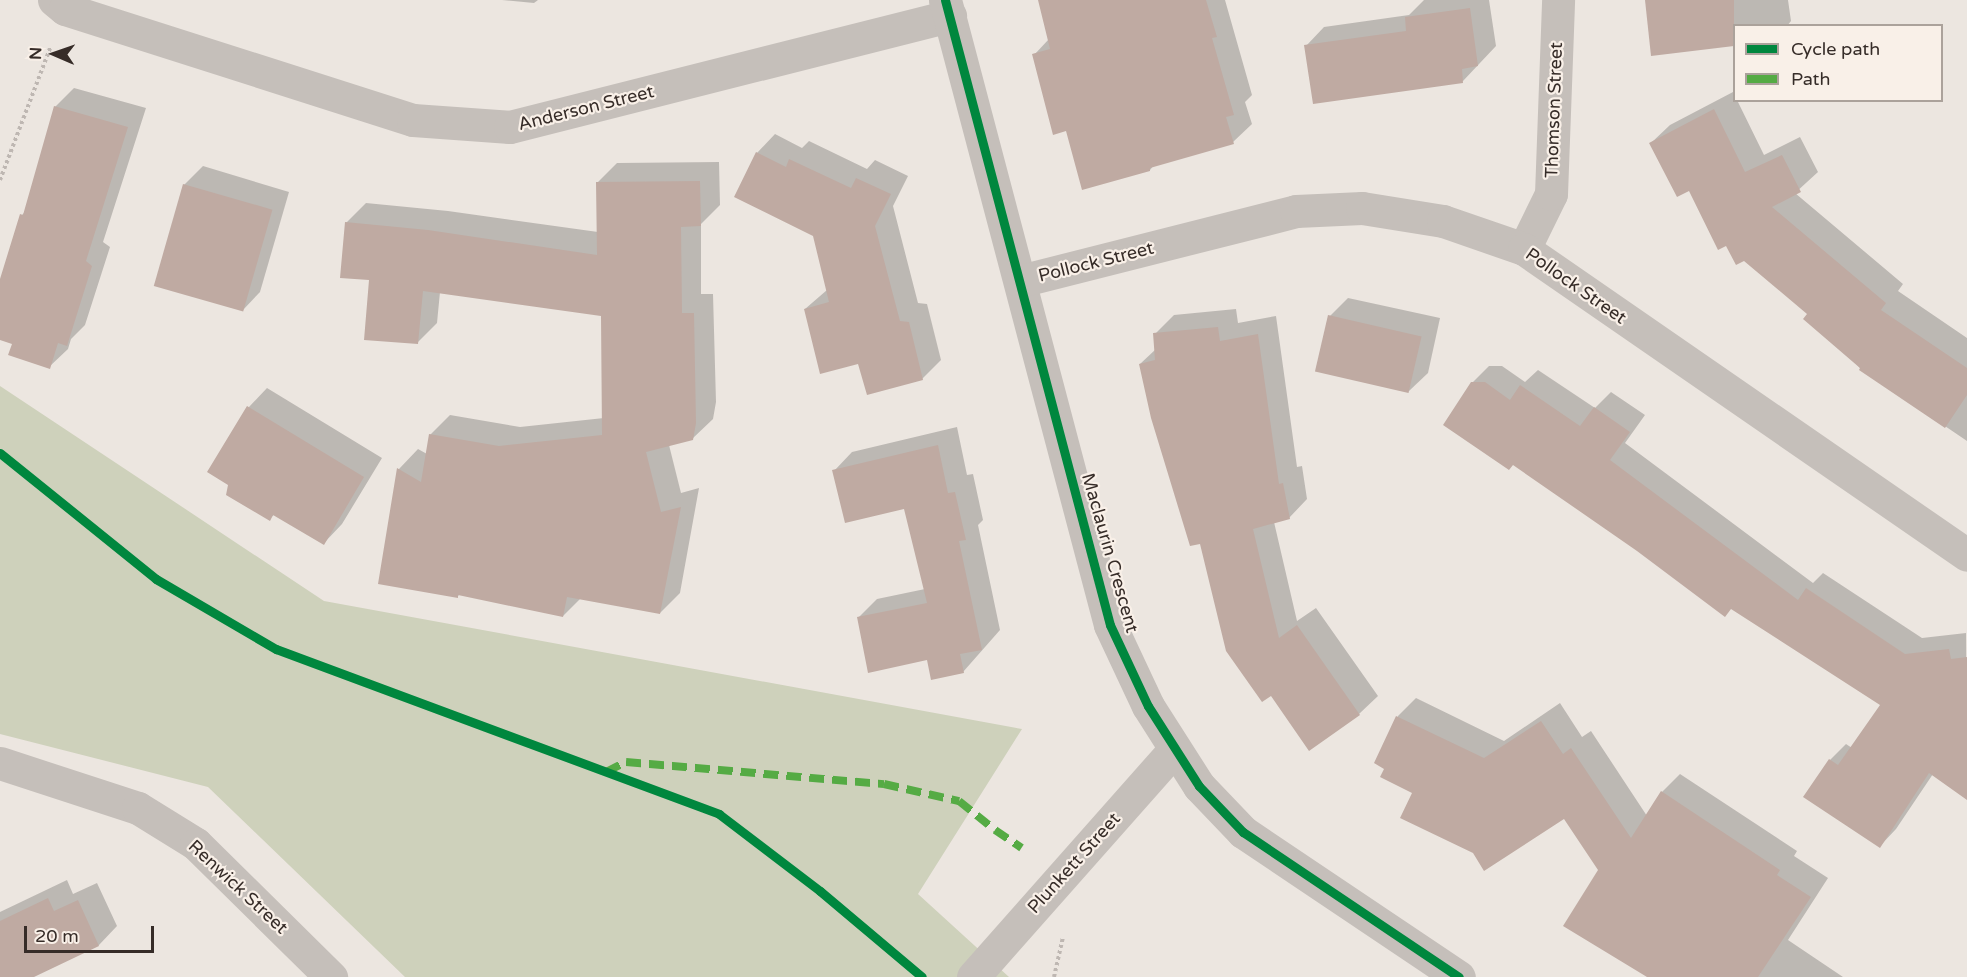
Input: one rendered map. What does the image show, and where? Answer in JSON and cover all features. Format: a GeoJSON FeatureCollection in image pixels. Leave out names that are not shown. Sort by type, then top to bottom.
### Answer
{"type":"FeatureCollection","features":[{"type":"Feature","properties":{"kind":"street","name":"Thomson Street"},"geometry":{"type":"LineString","coordinates":[[1524,249],[1551,194],[1558,0]]}},
{"type":"Feature","properties":{"kind":"street","name":"Anderson Street"},"geometry":{"type":"LineString","coordinates":[[59,4],[413,120],[510,128],[948,8]]}},
{"type":"Feature","properties":{"kind":"street","name":"Maclaurin Crescent"},"geometry":{"type":"LineString","coordinates":[[948,8],[1110,625],[1148,706],[1199,786],[1244,832],[1459,977]]}},
{"type":"Feature","properties":{"kind":"street","name":"Pollock Street"},"geometry":{"type":"LineString","coordinates":[[1020,281],[1296,211],[1362,208],[1443,221],[1524,249],[1967,555]]}},
{"type":"Feature","properties":{"kind":"street","name":"Plunkett Street"},"geometry":{"type":"LineString","coordinates":[[973,977],[1174,750]]}},
{"type":"Feature","properties":{"kind":"street","name":"Renwick Street"},"geometry":{"type":"LineString","coordinates":[[0,763],[138,808],[196,844],[331,977]]}},
{"type":"Feature","properties":{"kind":"path"},"geometry":{"type":"LineString","coordinates":[[0,180],[59,4]]}},
{"type":"Feature","properties":{"kind":"green space"},"geometry":{"type":"Polygon","coordinates":[[[0,386],[324,601],[1022,729],[918,894],[1009,977],[405,977],[208,787],[0,734],[0,386]]]}},
{"type":"Feature","properties":{"kind":"building"},"geometry":{"type":"Polygon","coordinates":[[[1038,0],[1206,0],[1217,37],[1212,38],[1234,115],[1226,117],[1234,144],[1082,190],[1066,131],[1053,135],[1032,54],[1050,49],[1038,0]]]}},
{"type":"Feature","properties":{"kind":"building"},"geometry":{"type":"Polygon","coordinates":[[[1645,0],[1734,0],[1733,46],[1651,56],[1645,0]]]}},
{"type":"Feature","properties":{"kind":"building"},"geometry":{"type":"Polygon","coordinates":[[[1470,8],[1478,66],[1462,69],[1463,83],[1313,104],[1304,45],[1406,31],[1405,17],[1470,8]]]}},
{"type":"Feature","properties":{"kind":"building"},"geometry":{"type":"Polygon","coordinates":[[[54,106],[128,127],[86,261],[92,266],[67,346],[58,343],[50,369],[8,355],[12,344],[0,340],[0,279],[20,214],[23,215],[54,106]]]}},
{"type":"Feature","properties":{"kind":"building"},"geometry":{"type":"Polygon","coordinates":[[[1714,109],[1745,172],[1782,155],[1801,192],[1772,207],[1886,303],[1881,310],[1967,368],[1967,395],[1945,428],[1859,370],[1860,368],[1803,319],[1807,314],[1744,261],[1736,265],[1726,246],[1718,250],[1689,191],[1677,197],[1649,143],[1714,109]]]}},
{"type":"Feature","properties":{"kind":"building"},"geometry":{"type":"Polygon","coordinates":[[[756,152],[786,167],[789,159],[851,188],[856,178],[891,194],[875,226],[900,321],[909,322],[923,380],[867,395],[858,364],[820,374],[804,309],[829,302],[813,236],[734,197],[756,152]]]}},
{"type":"Feature","properties":{"kind":"building"},"geometry":{"type":"Polygon","coordinates":[[[700,181],[701,226],[681,227],[682,313],[694,313],[696,423],[693,440],[646,452],[661,512],[681,507],[660,614],[567,597],[563,617],[458,595],[458,598],[378,584],[397,468],[421,482],[429,434],[499,446],[602,435],[601,316],[423,291],[418,344],[364,340],[369,280],[340,278],[345,222],[428,230],[597,255],[596,182],[700,181]]]}},
{"type":"Feature","properties":{"kind":"building"},"geometry":{"type":"Polygon","coordinates":[[[183,184],[272,210],[243,312],[154,286],[183,184]]]}},
{"type":"Feature","properties":{"kind":"building"},"geometry":{"type":"Polygon","coordinates":[[[1328,315],[1422,337],[1408,393],[1315,372],[1328,315]]]}},
{"type":"Feature","properties":{"kind":"building"},"geometry":{"type":"Polygon","coordinates":[[[1218,327],[1220,341],[1258,334],[1279,484],[1283,483],[1290,519],[1253,529],[1279,638],[1297,625],[1360,715],[1309,751],[1271,696],[1262,702],[1226,651],[1200,544],[1190,546],[1151,418],[1139,364],[1155,360],[1153,333],[1218,327]]]}},
{"type":"Feature","properties":{"kind":"building"},"geometry":{"type":"Polygon","coordinates":[[[1471,382],[1485,382],[1510,400],[1520,385],[1580,426],[1594,407],[1630,432],[1610,460],[1798,600],[1806,588],[1905,654],[1949,649],[1951,659],[1967,657],[1967,800],[1929,773],[1880,848],[1803,797],[1829,759],[1838,765],[1880,705],[1731,609],[1725,617],[1637,551],[1513,465],[1509,470],[1443,425],[1471,382]]]}},
{"type":"Feature","properties":{"kind":"building"},"geometry":{"type":"Polygon","coordinates":[[[247,406],[364,477],[324,545],[273,515],[270,521],[226,495],[228,485],[207,472],[247,406]]]}},
{"type":"Feature","properties":{"kind":"building"},"geometry":{"type":"Polygon","coordinates":[[[938,445],[948,493],[955,492],[966,540],[959,541],[982,650],[960,654],[964,673],[931,680],[927,660],[868,673],[857,617],[927,603],[904,509],[845,523],[832,470],[938,445]]]}},
{"type":"Feature","properties":{"kind":"building"},"geometry":{"type":"Polygon","coordinates":[[[1396,716],[1484,758],[1541,721],[1563,754],[1571,748],[1631,838],[1661,791],[1780,870],[1777,875],[1811,897],[1758,977],[1647,977],[1563,926],[1598,870],[1564,819],[1484,871],[1473,853],[1400,818],[1412,793],[1380,777],[1384,769],[1374,763],[1396,716]]]}},
{"type":"Feature","properties":{"kind":"building"},"geometry":{"type":"Polygon","coordinates":[[[48,898],[54,911],[78,900],[99,946],[34,977],[0,977],[0,921],[48,898]]]}},
{"type":"Feature","properties":{"kind":"marked path"},"geometry":{"type":"LineString","coordinates":[[606,772],[626,762],[884,784],[959,801],[1022,848]]}},
{"type":"Feature","properties":{"kind":"cycle path"},"geometry":{"type":"LineString","coordinates":[[945,0],[1110,625],[1148,706],[1199,786],[1243,832],[1459,977]]}},
{"type":"Feature","properties":{"kind":"cycle path"},"geometry":{"type":"LineString","coordinates":[[0,453],[156,579],[276,649],[719,814],[820,891],[922,977]]}}]}
